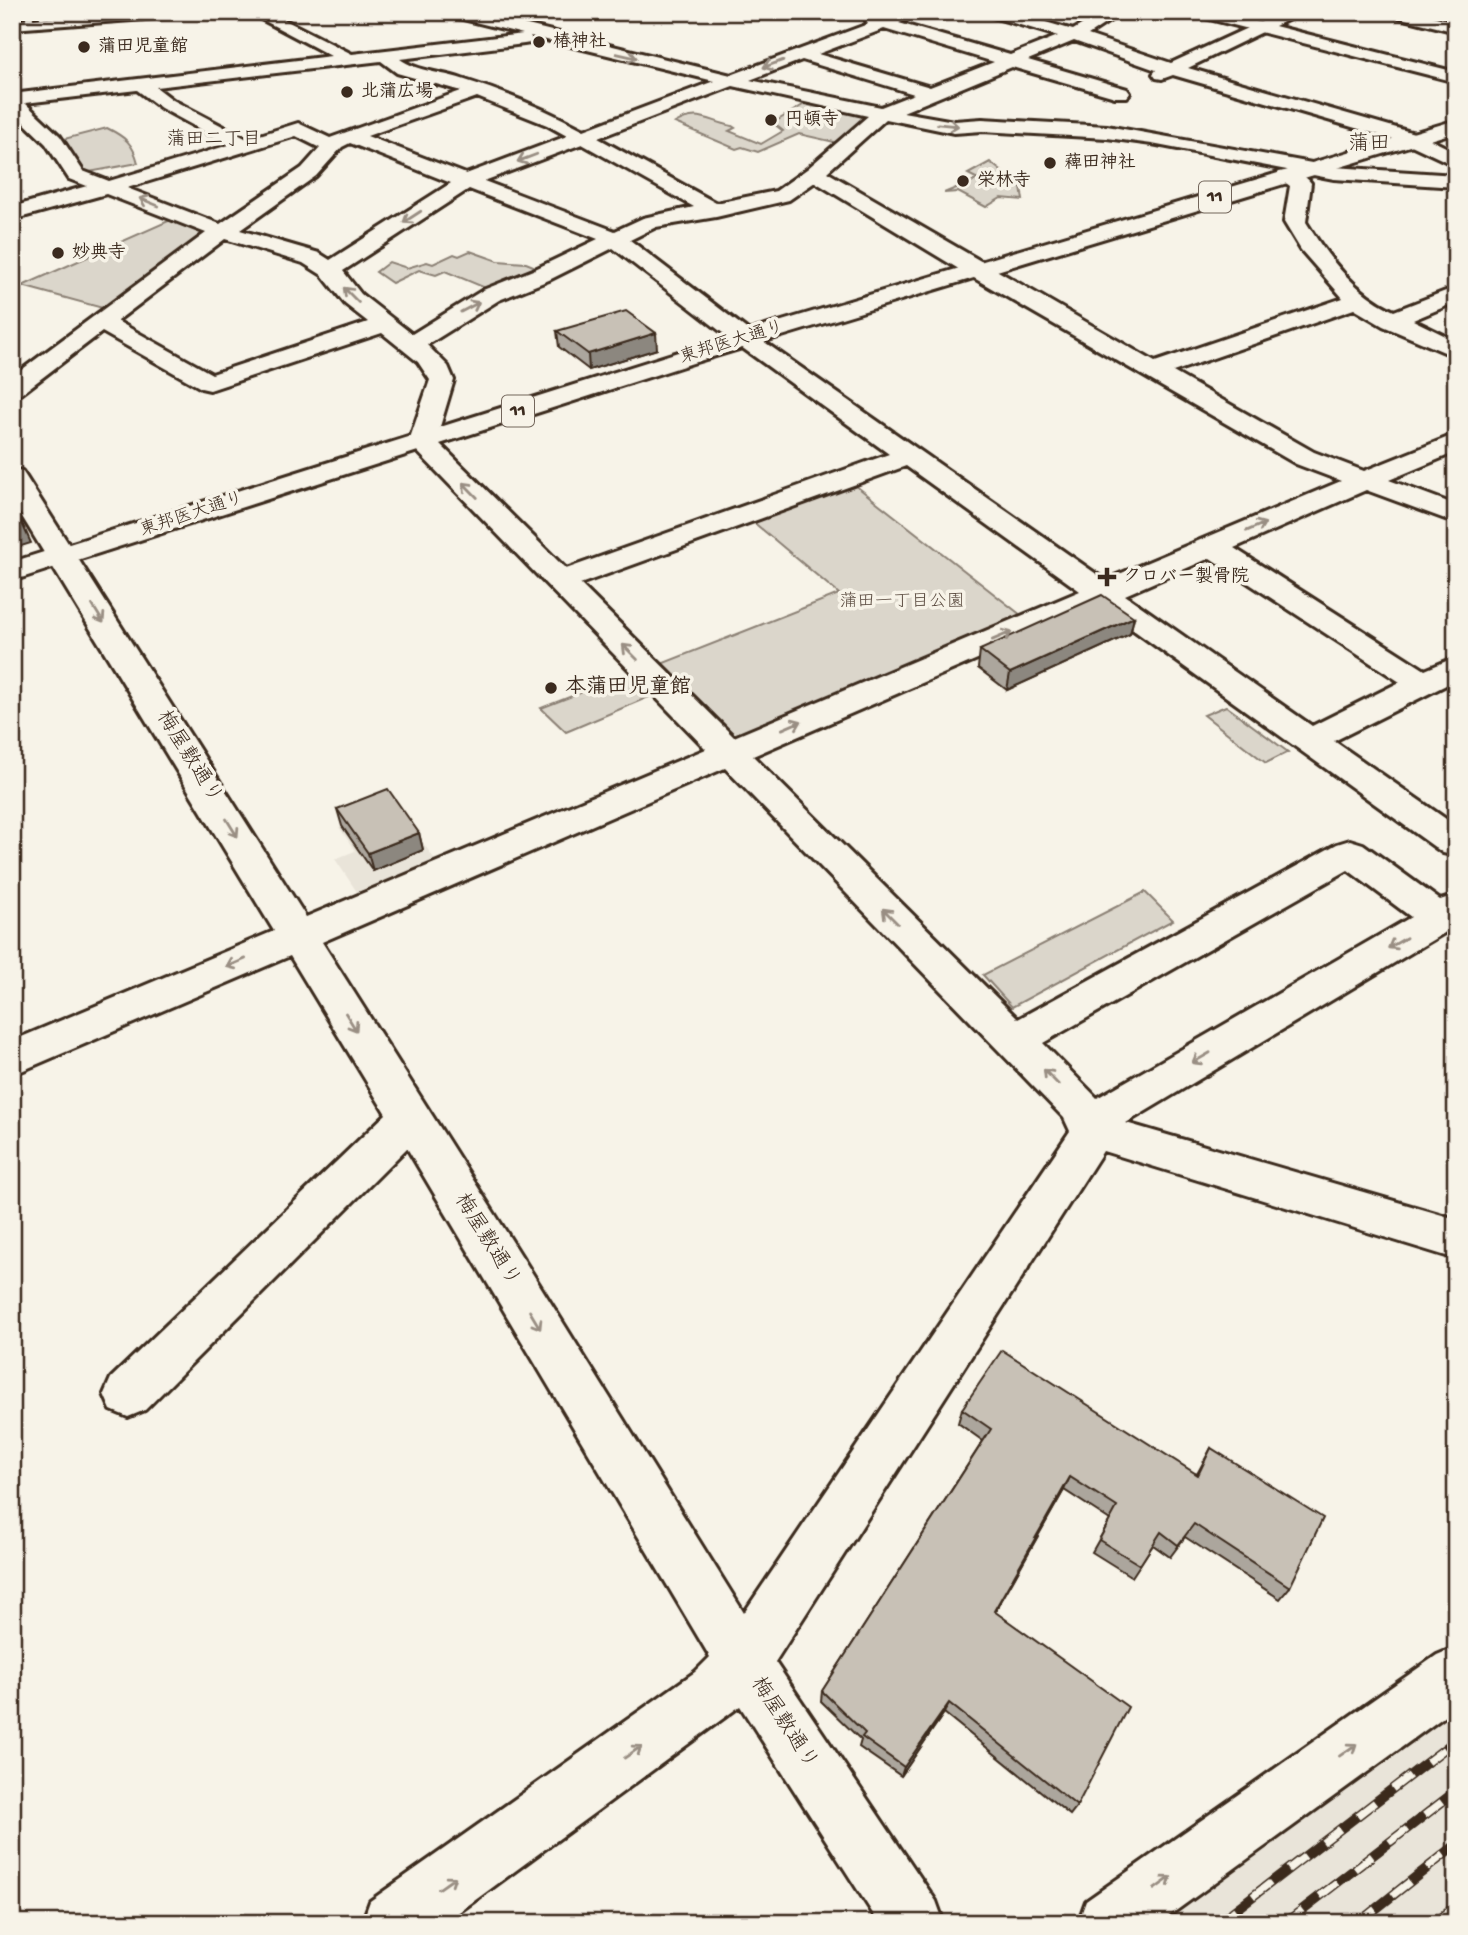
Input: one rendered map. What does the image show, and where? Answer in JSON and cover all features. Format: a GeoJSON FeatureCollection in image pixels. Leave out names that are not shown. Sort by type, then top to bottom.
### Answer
{"type":"FeatureCollection","features":[{"type":"Feature","properties":{"kind":"street"},"geometry":{"type":"LineString","coordinates":[[12,24],[172,12]]}},
{"type":"Feature","properties":{"kind":"street"},"geometry":{"type":"LineString","coordinates":[[256,12],[349,59]]}},
{"type":"Feature","properties":{"kind":"street"},"geometry":{"type":"LineString","coordinates":[[453,12],[532,34],[729,80],[880,114],[954,127],[1045,128],[1153,138],[1368,178],[1456,181]]}},
{"type":"Feature","properties":{"kind":"street"},"geometry":{"type":"LineString","coordinates":[[527,12],[532,34]]}},
{"type":"Feature","properties":{"kind":"street"},"geometry":{"type":"LineString","coordinates":[[330,270],[469,180],[914,12]]}},
{"type":"Feature","properties":{"kind":"street"},"geometry":{"type":"LineString","coordinates":[[992,12],[1073,35],[1172,70],[1414,139],[1456,159]]}},
{"type":"Feature","properties":{"kind":"street"},"geometry":{"type":"LineString","coordinates":[[413,344],[491,295],[541,275],[650,222],[782,196],[814,173],[880,114],[1073,35],[1115,12]]}},
{"type":"Feature","properties":{"kind":"street"},"geometry":{"type":"LineString","coordinates":[[1200,12],[1456,70]]}},
{"type":"Feature","properties":{"kind":"street"},"geometry":{"type":"LineString","coordinates":[[1227,12],[1268,26],[1456,77]]}},
{"type":"Feature","properties":{"kind":"street"},"geometry":{"type":"LineString","coordinates":[[1098,104],[1296,12]]}},
{"type":"Feature","properties":{"kind":"street"},"geometry":{"type":"LineString","coordinates":[[1395,12],[1456,27]]}},
{"type":"Feature","properties":{"kind":"street"},"geometry":{"type":"LineString","coordinates":[[855,16],[1121,93]]}},
{"type":"Feature","properties":{"kind":"street"},"geometry":{"type":"LineString","coordinates":[[532,34],[12,100],[34,134],[76,175],[225,232],[311,258],[330,270],[353,299],[413,344],[439,371],[442,380],[422,442],[1087,1114],[1091,1130]]}},
{"type":"Feature","properties":{"kind":"street"},"geometry":{"type":"LineString","coordinates":[[500,60],[532,34]]}},
{"type":"Feature","properties":{"kind":"street"},"geometry":{"type":"LineString","coordinates":[[800,54],[933,94]]}},
{"type":"Feature","properties":{"kind":"street"},"geometry":{"type":"LineString","coordinates":[[383,55],[403,69],[455,82],[554,121],[716,211]]}},
{"type":"Feature","properties":{"kind":"street"},"geometry":{"type":"LineString","coordinates":[[455,82],[481,71]]}},
{"type":"Feature","properties":{"kind":"street"},"geometry":{"type":"LineString","coordinates":[[139,83],[167,104],[246,146]]}},
{"type":"Feature","properties":{"kind":"street"},"geometry":{"type":"LineString","coordinates":[[12,389],[215,236],[225,232],[309,172],[332,147],[351,137],[478,92]]}},
{"type":"Feature","properties":{"kind":"street"},"geometry":{"type":"LineString","coordinates":[[1045,128],[1075,114]]}},
{"type":"Feature","properties":{"kind":"street","name":"東邦医大通り"},"geometry":{"type":"LineString","coordinates":[[12,572],[745,339],[1456,126]]}},
{"type":"Feature","properties":{"kind":"street"},"geometry":{"type":"LineString","coordinates":[[12,214],[299,129],[332,147]]}},
{"type":"Feature","properties":{"kind":"street"},"geometry":{"type":"LineString","coordinates":[[351,137],[469,180],[614,238],[745,339],[1456,844]]}},
{"type":"Feature","properties":{"kind":"street"},"geometry":{"type":"LineString","coordinates":[[814,173],[975,269],[1305,458],[1456,514]]}},
{"type":"Feature","properties":{"kind":"street"},"geometry":{"type":"LineString","coordinates":[[1286,176],[1301,183],[1295,222],[1299,231],[1331,273],[1358,300],[1391,321],[1456,351]]}},
{"type":"Feature","properties":{"kind":"street"},"geometry":{"type":"LineString","coordinates":[[1391,321],[1456,294]]}},
{"type":"Feature","properties":{"kind":"street"},"geometry":{"type":"LineString","coordinates":[[1153,371],[1358,300]]}},
{"type":"Feature","properties":{"kind":"street"},"geometry":{"type":"LineString","coordinates":[[101,322],[210,383],[385,324]]}},
{"type":"Feature","properties":{"kind":"street"},"geometry":{"type":"LineString","coordinates":[[12,1059],[1456,442]]}},
{"type":"Feature","properties":{"kind":"street"},"geometry":{"type":"LineString","coordinates":[[560,581],[909,456]]}},
{"type":"Feature","properties":{"kind":"street","name":"梅屋敷通り"},"geometry":{"type":"LineString","coordinates":[[12,477],[298,936],[743,1662],[914,1923]]}},
{"type":"Feature","properties":{"kind":"street"},"geometry":{"type":"LineString","coordinates":[[1211,547],[1423,683]]}},
{"type":"Feature","properties":{"kind":"street"},"geometry":{"type":"LineString","coordinates":[[1308,741],[1456,667]]}},
{"type":"Feature","properties":{"kind":"street"},"geometry":{"type":"LineString","coordinates":[[392,1923],[715,1692],[743,1662],[930,1382],[1091,1130],[1110,1111],[1447,913],[1349,853],[1014,1040]]}},
{"type":"Feature","properties":{"kind":"street"},"geometry":{"type":"LineString","coordinates":[[128,1394],[410,1118]]}},
{"type":"Feature","properties":{"kind":"street"},"geometry":{"type":"LineString","coordinates":[[1091,1130],[1456,1239]]}},
{"type":"Feature","properties":{"kind":"street"},"geometry":{"type":"LineString","coordinates":[[1108,1923],[1456,1674]]}},
{"type":"Feature","properties":{"kind":"shaded area"},"geometry":{"type":"Polygon","coordinates":[[[396,805],[441,868],[363,901],[335,859],[355,851],[339,827],[396,805]]]}},
{"type":"Feature","properties":{"kind":"shaded area"},"geometry":{"type":"Polygon","coordinates":[[[1456,1703],[1456,1923],[1159,1923],[1456,1703]]]}},
{"type":"Feature","properties":{"kind":"green space"},"geometry":{"type":"Polygon","coordinates":[[[808,102],[869,118],[843,144],[799,134],[758,152],[742,147],[736,149],[675,123],[690,117],[703,117],[732,126],[735,128],[729,131],[761,144],[783,131],[773,123],[808,102]]]}},
{"type":"Feature","properties":{"kind":"green space"},"geometry":{"type":"Polygon","coordinates":[[[107,128],[127,141],[134,150],[138,163],[84,173],[60,140],[107,128]]]}},
{"type":"Feature","properties":{"kind":"green space"},"geometry":{"type":"Polygon","coordinates":[[[990,162],[1021,187],[1023,200],[1001,198],[986,207],[958,192],[944,193],[978,179],[968,174],[990,162]]]}},
{"type":"Feature","properties":{"kind":"green space"},"geometry":{"type":"Polygon","coordinates":[[[175,218],[212,235],[106,309],[22,286],[175,218]]]}},
{"type":"Feature","properties":{"kind":"green space"},"geometry":{"type":"Polygon","coordinates":[[[470,251],[498,261],[526,263],[541,269],[495,292],[445,271],[436,275],[419,270],[392,283],[376,272],[389,262],[407,268],[427,262],[433,264],[454,254],[459,256],[470,251]]]}},
{"type":"Feature","properties":{"kind":"green space","name":"蒲田一丁目公園"},"geometry":{"type":"Polygon","coordinates":[[[846,478],[1026,619],[742,739],[729,737],[656,666],[839,594],[745,515],[846,478]]]}},
{"type":"Feature","properties":{"kind":"green space"},"geometry":{"type":"Polygon","coordinates":[[[634,672],[656,694],[566,732],[541,708],[634,672]]]}},
{"type":"Feature","properties":{"kind":"green space"},"geometry":{"type":"Polygon","coordinates":[[[1226,706],[1288,752],[1266,763],[1204,715],[1226,706]]]}},
{"type":"Feature","properties":{"kind":"green space"},"geometry":{"type":"Polygon","coordinates":[[[1145,892],[1173,920],[1012,1007],[983,975],[1145,892]]]}},
{"type":"Feature","properties":{"kind":"building"},"geometry":{"type":"Polygon","coordinates":[[[626,311],[656,333],[588,354],[557,331],[626,311]]]}},
{"type":"Feature","properties":{"kind":"building"},"geometry":{"type":"Polygon","coordinates":[[[12,506],[21,521],[12,524],[12,506]]]}},
{"type":"Feature","properties":{"kind":"building"},"geometry":{"type":"Polygon","coordinates":[[[1102,595],[1134,617],[1010,673],[980,650],[1102,595]]]}},
{"type":"Feature","properties":{"kind":"building"},"geometry":{"type":"Polygon","coordinates":[[[388,789],[419,833],[368,853],[337,809],[388,789]]]}},
{"type":"Feature","properties":{"kind":"building"},"geometry":{"type":"Polygon","coordinates":[[[1002,1350],[1198,1475],[1211,1448],[1323,1518],[1290,1587],[1194,1524],[1178,1545],[1161,1532],[1140,1565],[1099,1540],[1117,1507],[1070,1477],[994,1611],[1128,1707],[1077,1806],[949,1703],[904,1767],[862,1737],[865,1733],[822,1691],[991,1429],[962,1409],[1002,1350]]]}},
{"type":"Feature","properties":{"kind":"railway"},"geometry":{"type":"LineString","coordinates":[[12,19],[105,12]]}},
{"type":"Feature","properties":{"kind":"railway"},"geometry":{"type":"LineString","coordinates":[[1218,1923],[1456,1740]]}},
{"type":"Feature","properties":{"kind":"railway"},"geometry":{"type":"LineString","coordinates":[[1285,1923],[1456,1791]]}},
{"type":"Feature","properties":{"kind":"railway"},"geometry":{"type":"LineString","coordinates":[[1358,1923],[1456,1845]]}},
{"type":"Feature","properties":{"kind":"railway"},"geometry":{"type":"LineString","coordinates":[[1435,1923],[1456,1904]]}},
{"type":"Feature","properties":{"kind":"place","name":"椿神社"},"geometry":{"type":"Point","coordinates":[539,42]}},
{"type":"Feature","properties":{"kind":"place","name":"蒲田児童館"},"geometry":{"type":"Point","coordinates":[84,47]}},
{"type":"Feature","properties":{"kind":"place","name":"北蒲広場"},"geometry":{"type":"Point","coordinates":[347,92]}},
{"type":"Feature","properties":{"kind":"place","name":"円頓寺"},"geometry":{"type":"Point","coordinates":[771,120]}},
{"type":"Feature","properties":{"kind":"place","name":"薭田神社"},"geometry":{"type":"Point","coordinates":[1050,163]}},
{"type":"Feature","properties":{"kind":"place","name":"栄林寺"},"geometry":{"type":"Point","coordinates":[963,181]}},
{"type":"Feature","properties":{"kind":"place","name":"妙典寺"},"geometry":{"type":"Point","coordinates":[58,253]}},
{"type":"Feature","properties":{"kind":"place","name":"クロバー製骨院"},"geometry":{"type":"Point","coordinates":[1107,577]}},
{"type":"Feature","properties":{"kind":"place","name":"本蒲田児童館"},"geometry":{"type":"Point","coordinates":[551,688]}},
{"type":"Feature","properties":{"kind":"district","name":"蒲田二丁目"},"geometry":{"type":"Point","coordinates":[214,140]}},
{"type":"Feature","properties":{"kind":"district","name":"蒲田"},"geometry":{"type":"Point","coordinates":[1369,145]}}]}
